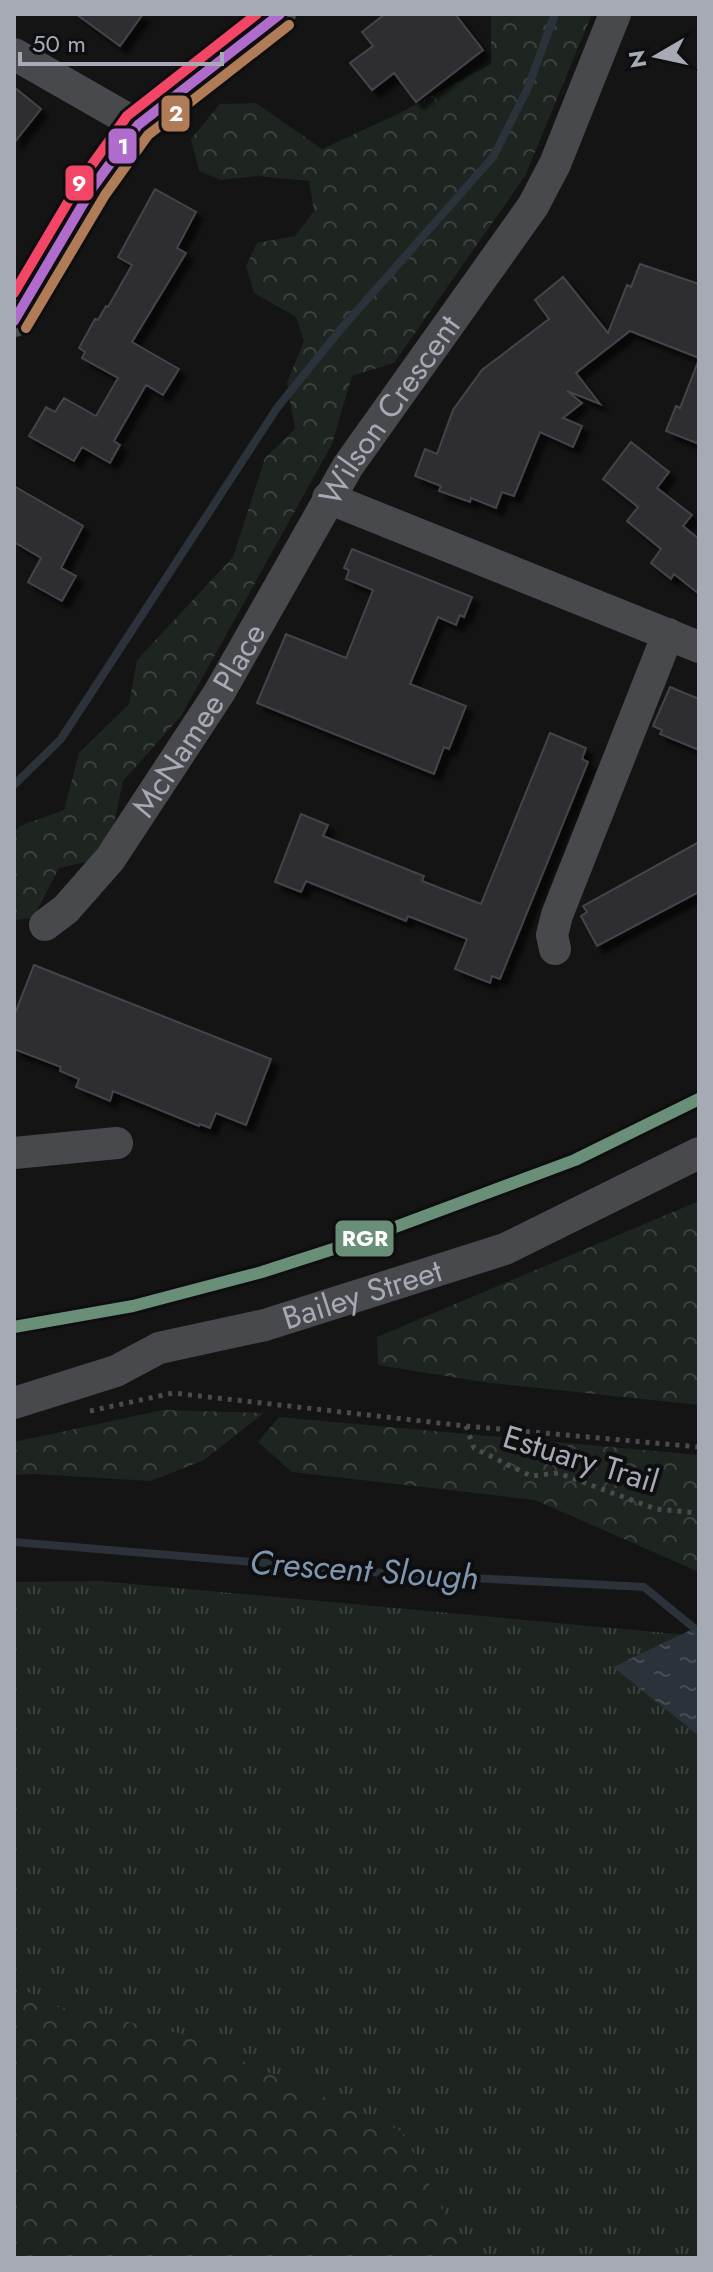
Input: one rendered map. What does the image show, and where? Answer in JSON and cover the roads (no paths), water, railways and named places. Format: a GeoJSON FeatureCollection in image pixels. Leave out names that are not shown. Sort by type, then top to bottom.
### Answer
{"type":"FeatureCollection","features":[{"type":"Feature","properties":{"kind":"street"},"geometry":{"type":"LineString","coordinates":[[14,321],[93,187],[138,125],[280,14]]}},
{"type":"Feature","properties":{"kind":"street","name":"Wilson Crescent"},"geometry":{"type":"LineString","coordinates":[[615,14],[545,185],[328,498],[699,647]]}},
{"type":"Feature","properties":{"kind":"street"},"geometry":{"type":"LineString","coordinates":[[14,54],[138,125]]}},
{"type":"Feature","properties":{"kind":"street","name":"McNamee Place"},"geometry":{"type":"LineString","coordinates":[[45,925],[66,909],[110,859],[219,693],[328,498]]}},
{"type":"Feature","properties":{"kind":"street"},"geometry":{"type":"LineString","coordinates":[[555,949],[552,935],[557,915],[668,634]]}},
{"type":"Feature","properties":{"kind":"street"},"geometry":{"type":"LineString","coordinates":[[14,1153],[117,1143]]}},
{"type":"Feature","properties":{"kind":"street","name":"Bailey Street"},"geometry":{"type":"LineString","coordinates":[[14,1403],[116,1371],[159,1348],[265,1325],[505,1249],[699,1153]]}},
{"type":"Feature","properties":{"kind":"water"},"geometry":{"type":"Polygon","coordinates":[[[699,1626],[699,1736],[613,1667],[699,1626]]]}},
{"type":"Feature","properties":{"kind":"waterway"},"geometry":{"type":"LineString","coordinates":[[14,785],[61,739],[277,408],[340,330],[493,157],[527,90],[555,14]]}},
{"type":"Feature","properties":{"kind":"waterway","name":"Crescent Slough"},"geometry":{"type":"LineString","coordinates":[[14,1542],[396,1574],[644,1587],[699,1632]]}}]}
